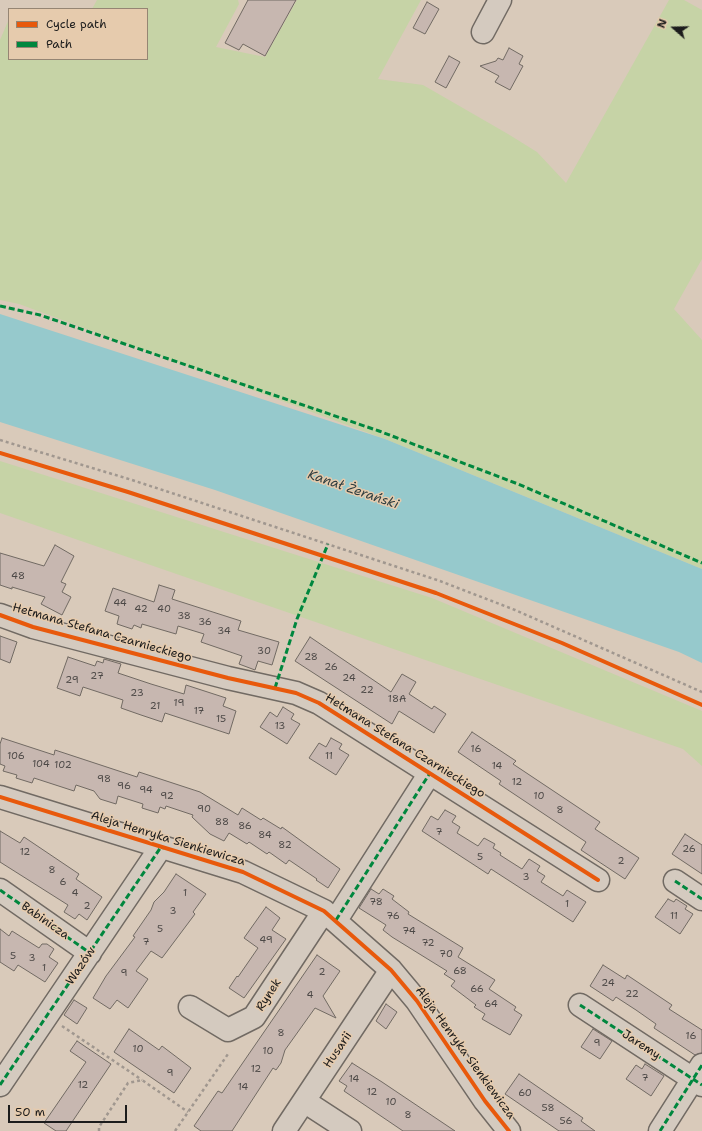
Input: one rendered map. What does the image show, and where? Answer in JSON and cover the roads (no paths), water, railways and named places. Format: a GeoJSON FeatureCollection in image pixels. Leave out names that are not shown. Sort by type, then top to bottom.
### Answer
{"type":"FeatureCollection","features":[{"type":"Feature","properties":{"kind":"street"},"geometry":{"type":"LineString","coordinates":[[483,32],[500,0]]}},
{"type":"Feature","properties":{"kind":"street","name":"Hetmana Stefana Czarnieckiego"},"geometry":{"type":"LineString","coordinates":[[0,615],[33,627],[221,676],[296,693],[319,703],[598,880]]}},
{"type":"Feature","properties":{"kind":"street"},"geometry":{"type":"LineString","coordinates":[[330,916],[430,774]]}},
{"type":"Feature","properties":{"kind":"street","name":"Aleja Henryka Sienkiewicza"},"geometry":{"type":"LineString","coordinates":[[0,797],[243,872],[330,916],[391,970],[417,1001],[485,1101],[509,1131]]}},
{"type":"Feature","properties":{"kind":"street","name":"Wazów"},"geometry":{"type":"LineString","coordinates":[[0,1085],[161,847]]}},
{"type":"Feature","properties":{"kind":"street"},"geometry":{"type":"LineString","coordinates":[[675,881],[702,899]]}},
{"type":"Feature","properties":{"kind":"street","name":"Babinicza"},"geometry":{"type":"LineString","coordinates":[[0,890],[90,953]]}},
{"type":"Feature","properties":{"kind":"street","name":"Rynek"},"geometry":{"type":"LineString","coordinates":[[190,1007],[228,1030],[254,1018],[330,916]]}},
{"type":"Feature","properties":{"kind":"street","name":"Husarii"},"geometry":{"type":"LineString","coordinates":[[284,1131],[391,970]]}},
{"type":"Feature","properties":{"kind":"street","name":"Jaremy"},"geometry":{"type":"LineString","coordinates":[[580,1005],[699,1076]]}},
{"type":"Feature","properties":{"kind":"street"},"geometry":{"type":"LineString","coordinates":[[660,1131],[699,1076]]}},
{"type":"Feature","properties":{"kind":"street"},"geometry":{"type":"LineString","coordinates":[[304,1102],[350,1131]]}},
{"type":"Feature","properties":{"kind":"water","name":"Kanał Żerański"},"geometry":{"type":"Polygon","coordinates":[[[0,314],[385,439],[702,569],[702,663],[679,652],[215,490],[0,422],[0,314]]]}}]}
